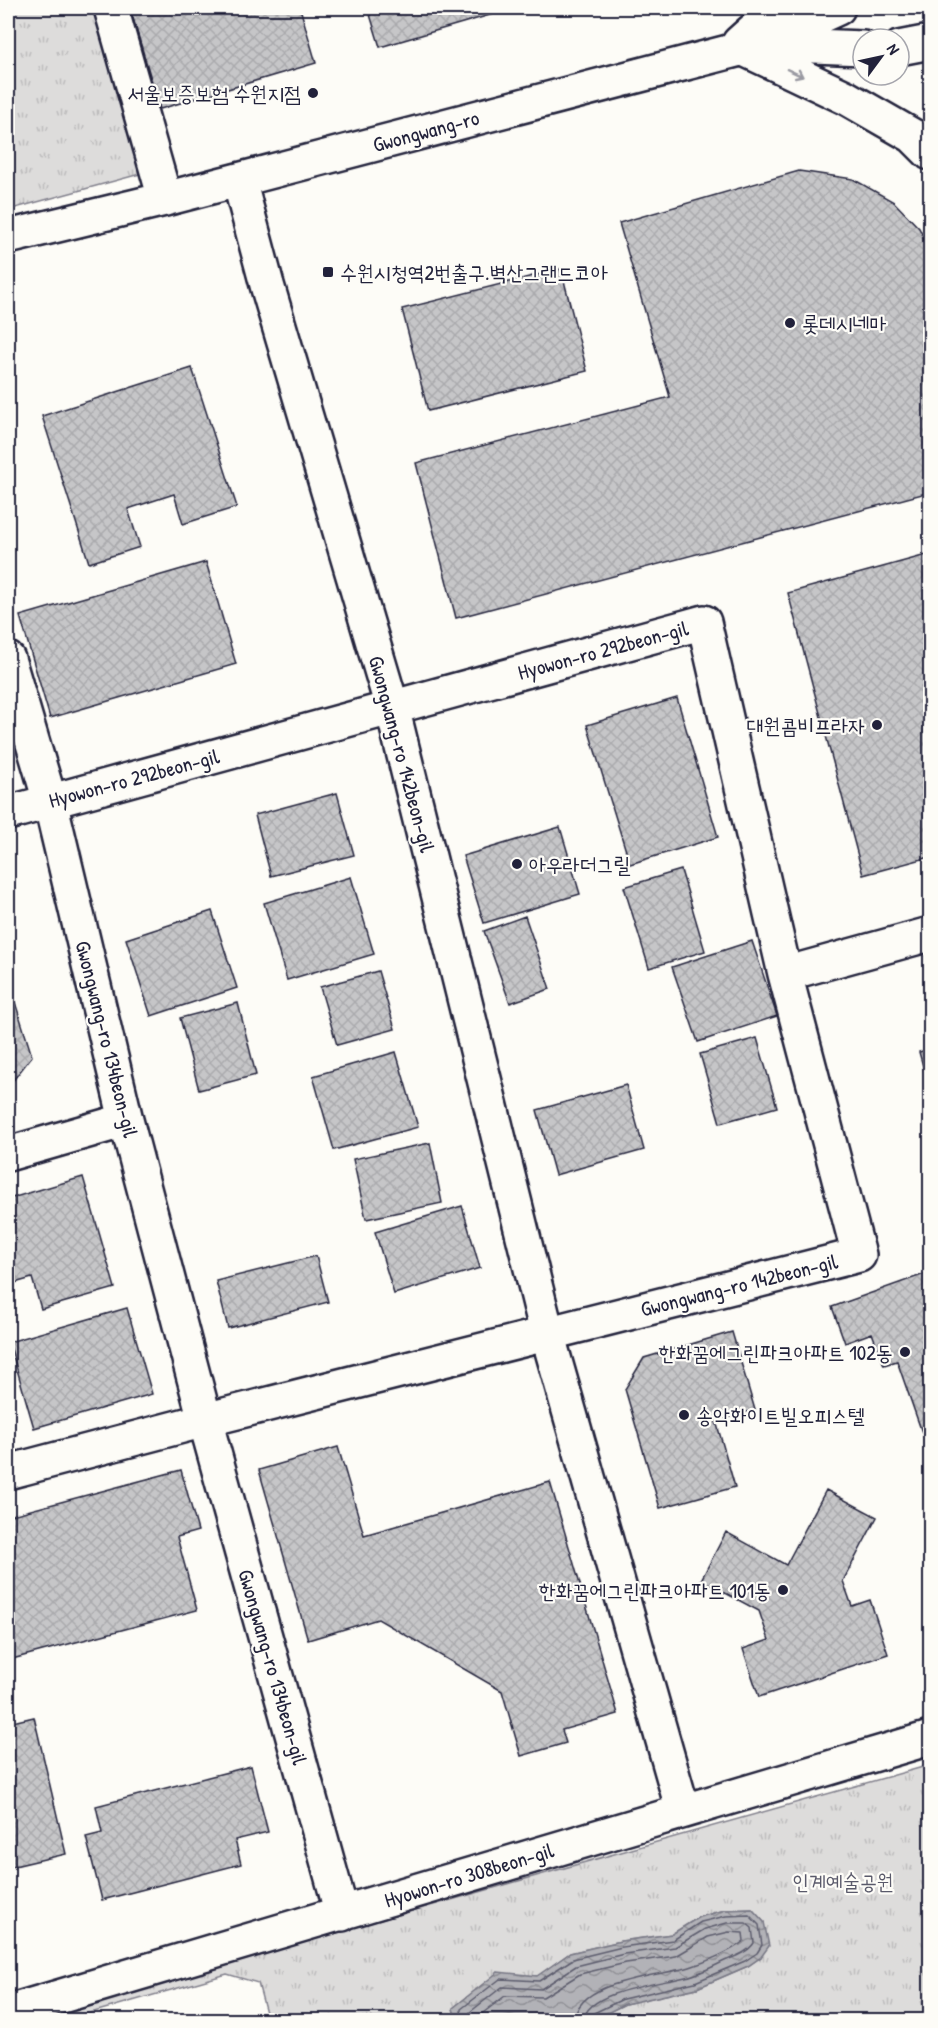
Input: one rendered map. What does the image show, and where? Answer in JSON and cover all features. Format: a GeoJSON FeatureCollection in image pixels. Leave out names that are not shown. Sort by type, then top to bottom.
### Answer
{"type":"FeatureCollection","features":[{"type":"Feature","properties":{"kind":"street"},"geometry":{"type":"LineString","coordinates":[[111,8],[165,199]]}},
{"type":"Feature","properties":{"kind":"street"},"geometry":{"type":"LineString","coordinates":[[744,48],[777,8]]}},
{"type":"Feature","properties":{"kind":"street","name":"Gwongwang-ro"},"geometry":{"type":"LineString","coordinates":[[8,237],[239,180],[744,48],[838,8]]}},
{"type":"Feature","properties":{"kind":"street"},"geometry":{"type":"LineString","coordinates":[[911,46],[930,42]]}},
{"type":"Feature","properties":{"kind":"street"},"geometry":{"type":"LineString","coordinates":[[744,48],[851,48]]}},
{"type":"Feature","properties":{"kind":"street"},"geometry":{"type":"LineString","coordinates":[[744,48],[845,97],[913,136],[930,153]]}},
{"type":"Feature","properties":{"kind":"street","name":"Gwongwang-ro 142beon-gil"},"geometry":{"type":"LineString","coordinates":[[239,180],[267,285],[392,707],[547,1333],[683,1811]]}},
{"type":"Feature","properties":{"kind":"street","name":"Hyowon-ro 292beon-gil"},"geometry":{"type":"LineString","coordinates":[[8,813],[704,622],[785,974]]}},
{"type":"Feature","properties":{"kind":"street","name":"Gwongwang-ro 134beon-gil"},"geometry":{"type":"LineString","coordinates":[[8,659],[50,801],[126,1120],[205,1420],[342,1914]]}},
{"type":"Feature","properties":{"kind":"street"},"geometry":{"type":"LineString","coordinates":[[785,974],[930,934]]}},
{"type":"Feature","properties":{"kind":"street","name":"Gwongwang-ro 142beon-gil"},"geometry":{"type":"LineString","coordinates":[[547,1333],[859,1255],[785,974]]}},
{"type":"Feature","properties":{"kind":"street"},"geometry":{"type":"LineString","coordinates":[[8,1154],[126,1120]]}},
{"type":"Feature","properties":{"kind":"street"},"geometry":{"type":"LineString","coordinates":[[8,1472],[547,1333]]}},
{"type":"Feature","properties":{"kind":"street","name":"Hyowon-ro 308beon-gil"},"geometry":{"type":"LineString","coordinates":[[10,2004],[342,1914],[930,1738]]}},
{"type":"Feature","properties":{"kind":"green space"},"geometry":{"type":"Polygon","coordinates":[[[8,8],[94,8],[140,174],[8,210],[8,8]]]}},
{"type":"Feature","properties":{"kind":"green space","name":"인계예술공원"},"geometry":{"type":"Polygon","coordinates":[[[930,1765],[930,2020],[593,2020],[625,2004],[697,1988],[748,1966],[761,1957],[764,1922],[752,1909],[725,1910],[699,1917],[672,1934],[621,1941],[570,1953],[538,1976],[498,1973],[453,2008],[456,2020],[268,2020],[258,1983],[227,1974],[66,2020],[42,2020],[277,1949],[930,1765]]]}},
{"type":"Feature","properties":{"kind":"water"},"geometry":{"type":"Polygon","coordinates":[[[752,1909],[764,1922],[769,1946],[761,1957],[748,1966],[697,1988],[625,2004],[593,2020],[456,2020],[453,2008],[498,1972],[537,1976],[570,1953],[621,1941],[672,1934],[699,1917],[725,1910],[752,1909]]]}},
{"type":"Feature","properties":{"kind":"building"},"geometry":{"type":"Polygon","coordinates":[[[130,8],[300,8],[316,63],[160,109],[130,8]]]}},
{"type":"Feature","properties":{"kind":"building"},"geometry":{"type":"Polygon","coordinates":[[[368,8],[514,8],[380,47],[368,8]]]}},
{"type":"Feature","properties":{"kind":"building","name":"롯데시네마"},"geometry":{"type":"Polygon","coordinates":[[[799,171],[853,179],[894,202],[919,228],[930,250],[930,492],[456,618],[416,463],[670,397],[619,223],[799,171]]]}},
{"type":"Feature","properties":{"kind":"building"},"geometry":{"type":"Polygon","coordinates":[[[561,269],[587,371],[428,411],[402,309],[561,269]]]}},
{"type":"Feature","properties":{"kind":"building"},"geometry":{"type":"Polygon","coordinates":[[[192,368],[237,507],[183,524],[174,494],[128,509],[140,547],[89,563],[42,416],[192,368]]]}},
{"type":"Feature","properties":{"kind":"building","name":"대원콤비프라자"},"geometry":{"type":"Polygon","coordinates":[[[930,554],[930,857],[863,875],[788,593],[930,554]]]}},
{"type":"Feature","properties":{"kind":"building"},"geometry":{"type":"Polygon","coordinates":[[[206,562],[236,664],[50,718],[20,616],[206,562]]]}},
{"type":"Feature","properties":{"kind":"building"},"geometry":{"type":"Polygon","coordinates":[[[677,698],[718,837],[630,864],[587,725],[677,698]]]}},
{"type":"Feature","properties":{"kind":"building"},"geometry":{"type":"Polygon","coordinates":[[[337,793],[354,855],[271,876],[255,815],[337,793]]]}},
{"type":"Feature","properties":{"kind":"building"},"geometry":{"type":"Polygon","coordinates":[[[560,827],[580,894],[484,923],[463,856],[560,827]]]}},
{"type":"Feature","properties":{"kind":"building"},"geometry":{"type":"Polygon","coordinates":[[[681,870],[705,951],[649,968],[624,887],[681,870]]]}},
{"type":"Feature","properties":{"kind":"building"},"geometry":{"type":"Polygon","coordinates":[[[351,877],[374,954],[287,980],[264,903],[351,877]]]}},
{"type":"Feature","properties":{"kind":"building"},"geometry":{"type":"Polygon","coordinates":[[[212,911],[237,988],[151,1016],[126,939],[212,911]]]}},
{"type":"Feature","properties":{"kind":"building"},"geometry":{"type":"Polygon","coordinates":[[[525,916],[550,989],[510,1003],[484,931],[525,916]]]}},
{"type":"Feature","properties":{"kind":"building"},"geometry":{"type":"Polygon","coordinates":[[[752,941],[777,1016],[698,1042],[672,967],[752,941]]]}},
{"type":"Feature","properties":{"kind":"building"},"geometry":{"type":"Polygon","coordinates":[[[378,971],[395,1029],[337,1045],[320,987],[378,971]]]}},
{"type":"Feature","properties":{"kind":"building"},"geometry":{"type":"Polygon","coordinates":[[[8,980],[32,1056],[8,1087],[8,980]]]}},
{"type":"Feature","properties":{"kind":"building"},"geometry":{"type":"Polygon","coordinates":[[[238,1003],[256,1075],[199,1090],[180,1018],[238,1003]]]}},
{"type":"Feature","properties":{"kind":"building"},"geometry":{"type":"Polygon","coordinates":[[[757,1038],[777,1107],[720,1123],[700,1054],[757,1038]]]}},
{"type":"Feature","properties":{"kind":"building"},"geometry":{"type":"Polygon","coordinates":[[[930,1049],[930,1091],[919,1052],[930,1049]]]}},
{"type":"Feature","properties":{"kind":"building"},"geometry":{"type":"Polygon","coordinates":[[[396,1052],[418,1127],[334,1150],[313,1076],[396,1052]]]}},
{"type":"Feature","properties":{"kind":"building"},"geometry":{"type":"Polygon","coordinates":[[[626,1085],[644,1150],[555,1175],[537,1110],[626,1085]]]}},
{"type":"Feature","properties":{"kind":"building"},"geometry":{"type":"Polygon","coordinates":[[[430,1143],[442,1203],[366,1219],[353,1159],[430,1143]]]}},
{"type":"Feature","properties":{"kind":"building"},"geometry":{"type":"Polygon","coordinates":[[[83,1177],[115,1288],[41,1309],[32,1278],[8,1285],[8,1199],[83,1177]]]}},
{"type":"Feature","properties":{"kind":"building"},"geometry":{"type":"Polygon","coordinates":[[[462,1206],[480,1268],[394,1294],[375,1232],[462,1206]]]}},
{"type":"Feature","properties":{"kind":"building"},"geometry":{"type":"Polygon","coordinates":[[[316,1256],[328,1302],[228,1328],[216,1281],[316,1256]]]}},
{"type":"Feature","properties":{"kind":"building","name":"한화꿈에그린파크아파트 102동"},"geometry":{"type":"Polygon","coordinates":[[[930,1272],[930,1439],[925,1441],[897,1361],[884,1365],[872,1333],[845,1343],[832,1307],[930,1272]]]}},
{"type":"Feature","properties":{"kind":"building"},"geometry":{"type":"Polygon","coordinates":[[[127,1308],[152,1394],[34,1428],[9,1342],[127,1308]]]}},
{"type":"Feature","properties":{"kind":"building","name":"송악화이트빌오피스텔"},"geometry":{"type":"Polygon","coordinates":[[[732,1332],[755,1410],[716,1421],[735,1487],[660,1508],[625,1389],[644,1358],[732,1332]]]}},
{"type":"Feature","properties":{"kind":"building"},"geometry":{"type":"Polygon","coordinates":[[[338,1447],[364,1535],[550,1482],[618,1714],[562,1730],[566,1743],[521,1756],[502,1691],[378,1619],[308,1640],[259,1470],[338,1447]]]}},
{"type":"Feature","properties":{"kind":"building"},"geometry":{"type":"Polygon","coordinates":[[[181,1470],[198,1531],[177,1537],[197,1610],[12,1659],[8,1642],[8,1516],[181,1470]]]}},
{"type":"Feature","properties":{"kind":"building","name":"한화꿈에그린파크아파트 101동"},"geometry":{"type":"Polygon","coordinates":[[[826,1490],[877,1517],[843,1581],[852,1606],[870,1600],[888,1654],[759,1697],[743,1649],[769,1640],[759,1611],[701,1580],[726,1532],[786,1565],[826,1490]]]}},
{"type":"Feature","properties":{"kind":"building"},"geometry":{"type":"Polygon","coordinates":[[[34,1717],[66,1854],[10,1867],[8,1857],[8,1723],[34,1717]]]}},
{"type":"Feature","properties":{"kind":"building"},"geometry":{"type":"Polygon","coordinates":[[[251,1766],[268,1832],[235,1840],[241,1864],[102,1900],[86,1837],[102,1833],[96,1806],[251,1766]]]}},
{"type":"Feature","properties":{"kind":"place","name":"서울보증보험 수원지점"},"geometry":{"type":"Point","coordinates":[313,93]}},
{"type":"Feature","properties":{"kind":"place","name":"수원시청역2번출구.벽산그랜드코아"},"geometry":{"type":"Point","coordinates":[328,272]}},
{"type":"Feature","properties":{"kind":"place","name":"롯데시네마"},"geometry":{"type":"Point","coordinates":[790,323]}},
{"type":"Feature","properties":{"kind":"place","name":"대원콤비프라자"},"geometry":{"type":"Point","coordinates":[877,725]}},
{"type":"Feature","properties":{"kind":"place","name":"아우라더그릴"},"geometry":{"type":"Point","coordinates":[517,864]}},
{"type":"Feature","properties":{"kind":"place","name":"한화꿈에그린파크아파트 102동"},"geometry":{"type":"Point","coordinates":[905,1352]}},
{"type":"Feature","properties":{"kind":"place","name":"송악화이트빌오피스텔"},"geometry":{"type":"Point","coordinates":[684,1415]}},
{"type":"Feature","properties":{"kind":"place","name":"한화꿈에그린파크아파트 101동"},"geometry":{"type":"Point","coordinates":[783,1590]}}]}
